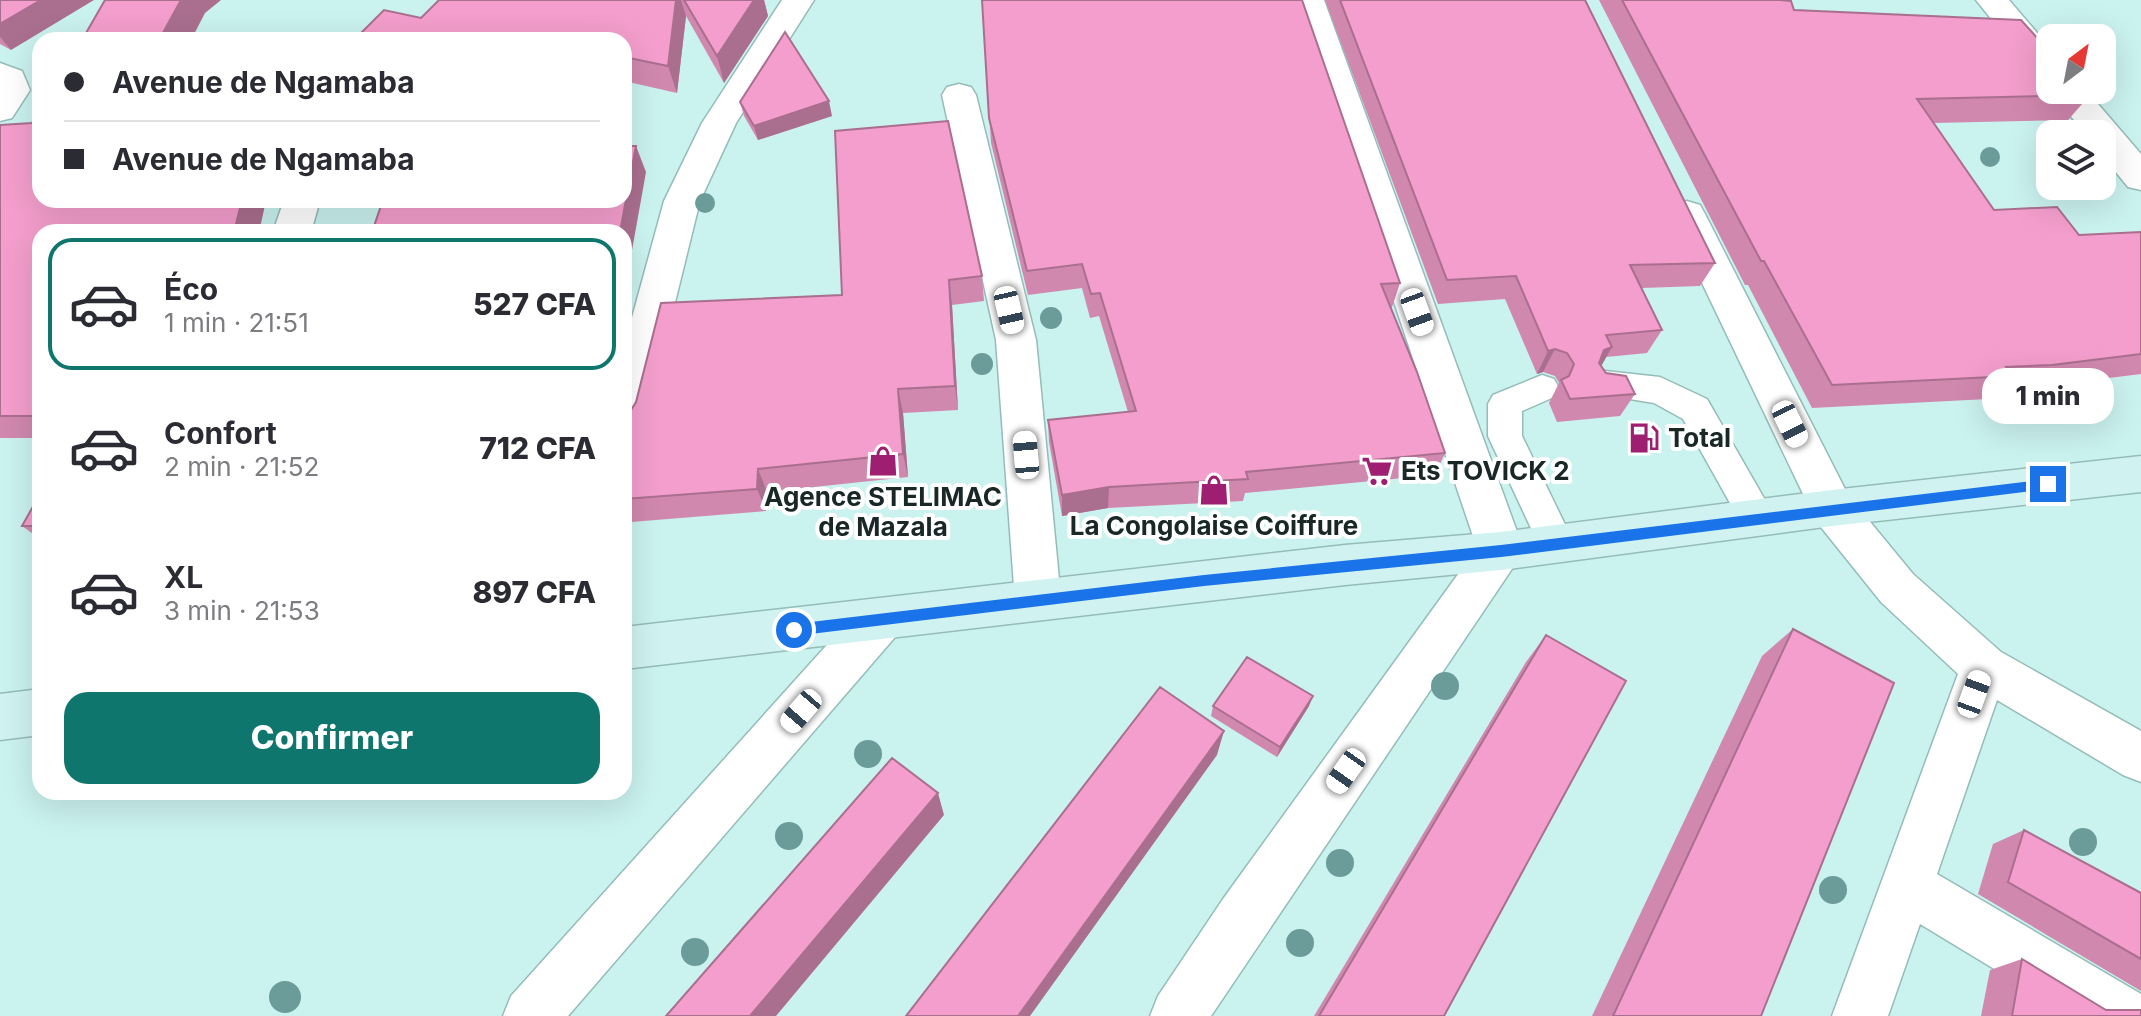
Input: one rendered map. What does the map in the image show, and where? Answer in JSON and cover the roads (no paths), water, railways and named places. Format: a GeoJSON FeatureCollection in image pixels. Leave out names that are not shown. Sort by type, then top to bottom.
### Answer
{"type":"FeatureCollection","features":[{"type":"Feature","properties":{"kind":"main road"},"geometry":{"type":"LineString","coordinates":[[632,647],[1345,565],[1501,551],[1832,508],[2141,474]]}},
{"type":"Feature","properties":{"kind":"main road"},"geometry":{"type":"LineString","coordinates":[[0,717],[32,713]]}},
{"type":"Feature","properties":{"kind":"street"},"geometry":{"type":"LineString","coordinates":[[632,393],[682,201],[719,123],[798,0]]}},
{"type":"Feature","properties":{"kind":"street"},"geometry":{"type":"LineString","coordinates":[[1178,1016],[1242,918],[1501,551],[1308,0]]}},
{"type":"Feature","properties":{"kind":"street"},"geometry":{"type":"LineString","coordinates":[[1992,0],[2036,53]]}},
{"type":"Feature","properties":{"kind":"street"},"geometry":{"type":"LineString","coordinates":[[0,74],[10,79],[13,90],[0,110]]}},
{"type":"Feature","properties":{"kind":"street"},"geometry":{"type":"LineString","coordinates":[[959,95],[1016,340],[1038,600]]}},
{"type":"Feature","properties":{"kind":"street"},"geometry":{"type":"LineString","coordinates":[[2079,104],[2141,178]]}},
{"type":"Feature","properties":{"kind":"street"},"geometry":{"type":"LineString","coordinates":[[1672,184],[1832,508],[1897,588],[1984,667],[2141,758]]}},
{"type":"Feature","properties":{"kind":"street"},"geometry":{"type":"LineString","coordinates":[[531,1016],[879,621]]}},
{"type":"Feature","properties":{"kind":"street"},"geometry":{"type":"LineString","coordinates":[[1860,1016],[1984,667]]}},
{"type":"Feature","properties":{"kind":"street"},"geometry":{"type":"LineString","coordinates":[[1905,885],[2125,1016]]}},
{"type":"Feature","properties":{"kind":"lane"},"geometry":{"type":"LineString","coordinates":[[1605,384],[1660,390],[1695,409],[1758,519]]}},
{"type":"Feature","properties":{"kind":"lane"},"geometry":{"type":"LineString","coordinates":[[1542,388],[1505,404],[1505,436],[1556,543]]}},
{"type":"Feature","properties":{"kind":"place","name":"Total"},"geometry":{"type":"Point","coordinates":[1644,438]}},
{"type":"Feature","properties":{"kind":"place","name":"Agence STELIMAC de Mazala"},"geometry":{"type":"Point","coordinates":[883,461]}},
{"type":"Feature","properties":{"kind":"place","name":"Ets TOVICK 2"},"geometry":{"type":"Point","coordinates":[1377,471]}},
{"type":"Feature","properties":{"kind":"place","name":"La Congolaise Coiffure"},"geometry":{"type":"Point","coordinates":[1214,490]}}]}
